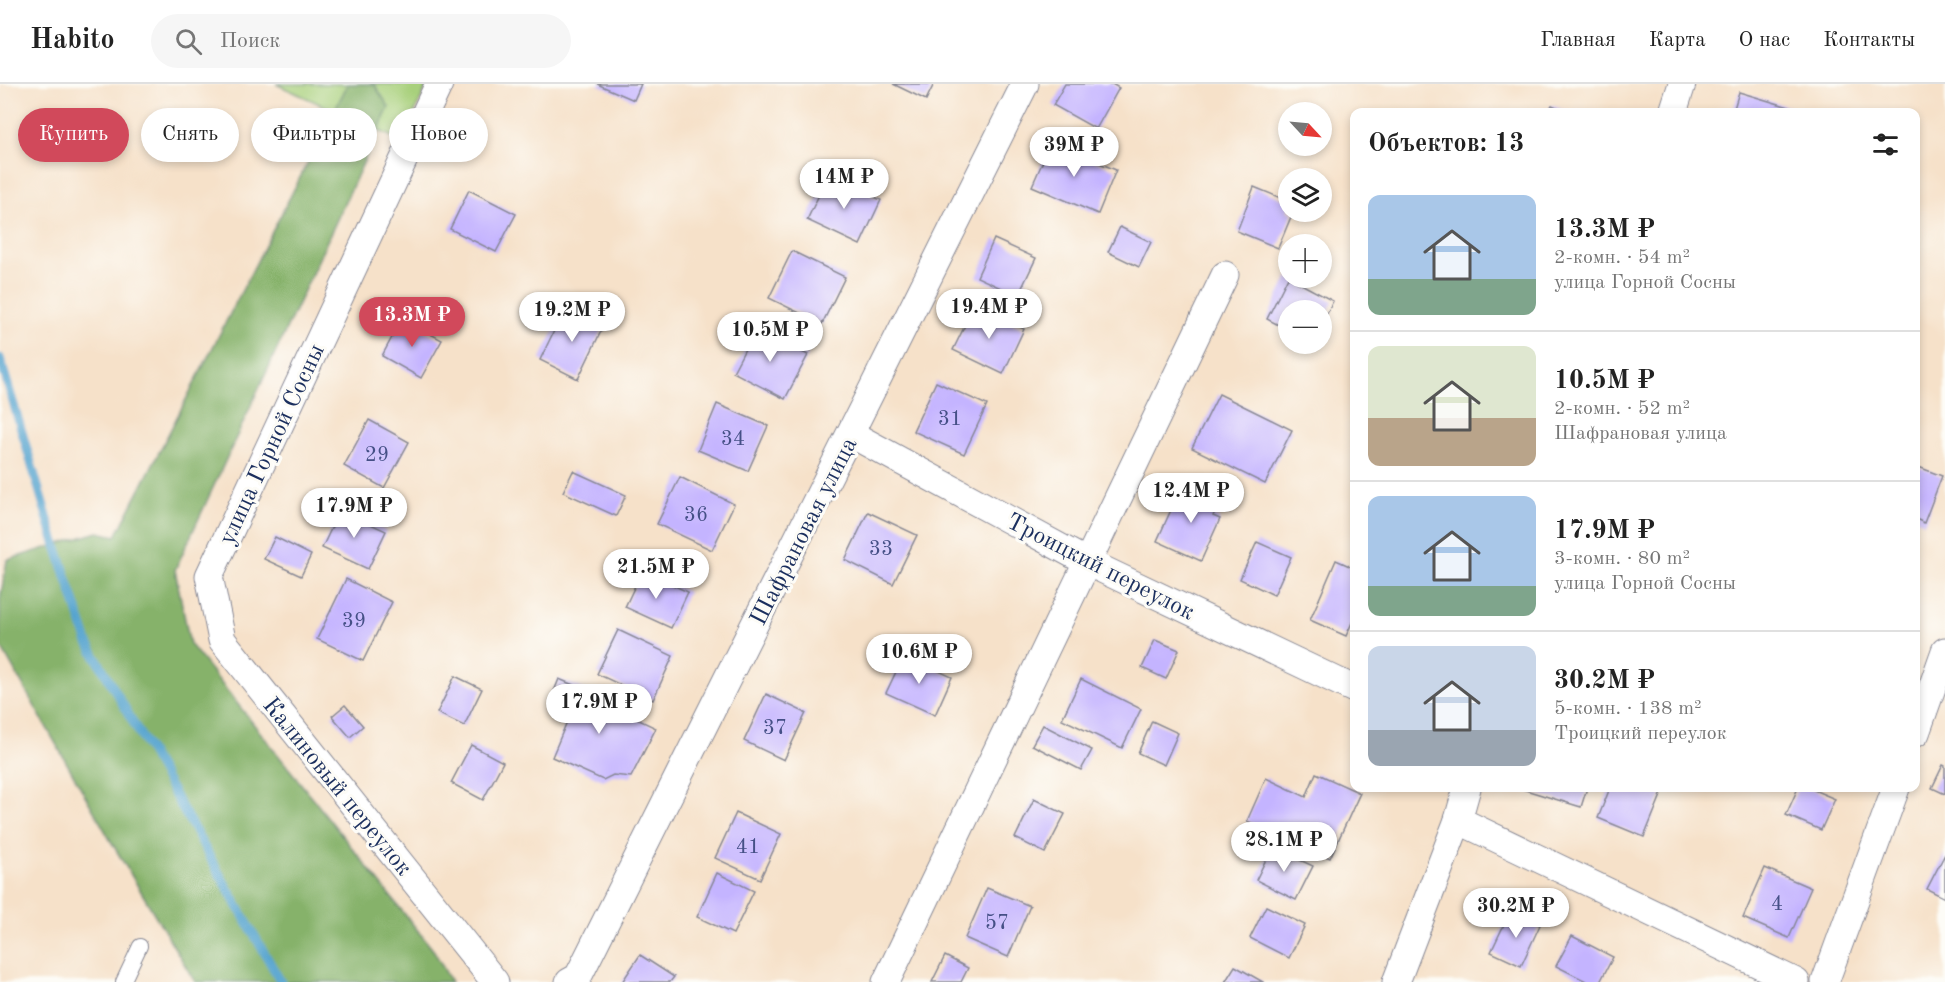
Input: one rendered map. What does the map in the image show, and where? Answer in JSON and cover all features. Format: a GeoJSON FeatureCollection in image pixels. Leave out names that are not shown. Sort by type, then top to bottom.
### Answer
{"type":"FeatureCollection","features":[{"type":"Feature","properties":{"kind":"street","name":"улица Горной Сосны"},"geometry":{"type":"LineString","coordinates":[[210,576],[439,84]]}},
{"type":"Feature","properties":{"kind":"street","name":"Шафрановая улица"},"geometry":{"type":"LineString","coordinates":[[573,979],[851,434],[1025,84]]}},
{"type":"Feature","properties":{"kind":"street"},"geometry":{"type":"LineString","coordinates":[[1674,108],[1682,84]]}},
{"type":"Feature","properties":{"kind":"street"},"geometry":{"type":"LineString","coordinates":[[886,982],[1225,275]]}},
{"type":"Feature","properties":{"kind":"street","name":"Троицкий переулок"},"geometry":{"type":"LineString","coordinates":[[851,434],[1087,562],[1350,687]]}},
{"type":"Feature","properties":{"kind":"street","name":"Калиновый переулок"},"geometry":{"type":"LineString","coordinates":[[210,576],[222,640],[495,982]]}},
{"type":"Feature","properties":{"kind":"street"},"geometry":{"type":"LineString","coordinates":[[1920,721],[1945,651]]}},
{"type":"Feature","properties":{"kind":"street"},"geometry":{"type":"LineString","coordinates":[[1396,982],[1458,820],[1466,792]]}},
{"type":"Feature","properties":{"kind":"street"},"geometry":{"type":"LineString","coordinates":[[1825,982],[1895,792]]}},
{"type":"Feature","properties":{"kind":"street"},"geometry":{"type":"LineString","coordinates":[[1458,820],[1796,982]]}},
{"type":"Feature","properties":{"kind":"lane"},"geometry":{"type":"LineString","coordinates":[[123,982],[140,946]]}},
{"type":"Feature","properties":{"kind":"green space"},"geometry":{"type":"Polygon","coordinates":[[[276,84],[428,84],[417,108],[389,108],[389,136],[377,130],[377,108],[329,108],[276,84]]]}},
{"type":"Feature","properties":{"kind":"green space"},"geometry":{"type":"Polygon","coordinates":[[[348,84],[374,84],[389,107],[377,133],[377,108],[336,108],[348,84]]]}},
{"type":"Feature","properties":{"kind":"green space"},"geometry":{"type":"Polygon","coordinates":[[[308,162],[364,162],[175,570],[190,644],[434,951],[451,982],[195,982],[112,843],[0,645],[0,599],[7,560],[98,532],[116,536],[308,162]]]}},
{"type":"Feature","properties":{"kind":"building"},"geometry":{"type":"Polygon","coordinates":[[[597,84],[641,84],[634,100],[597,84]]]}},
{"type":"Feature","properties":{"kind":"building"},"geometry":{"type":"Polygon","coordinates":[[[893,84],[934,84],[926,100],[893,84]]]}},
{"type":"Feature","properties":{"kind":"building"},"geometry":{"type":"Polygon","coordinates":[[[1065,84],[1112,84],[1119,88],[1096,129],[1053,105],[1065,84]]]}},
{"type":"Feature","properties":{"kind":"building"},"geometry":{"type":"Polygon","coordinates":[[[1739,92],[1792,108],[1734,108],[1739,92]]]}},
{"type":"Feature","properties":{"kind":"building"},"geometry":{"type":"Polygon","coordinates":[[[1051,143],[1116,170],[1098,214],[1032,186],[1051,143]]]}},
{"type":"Feature","properties":{"kind":"building"},"geometry":{"type":"Polygon","coordinates":[[[828,176],[881,200],[860,245],[807,220],[828,176]]]}},
{"type":"Feature","properties":{"kind":"building"},"geometry":{"type":"Polygon","coordinates":[[[1254,187],[1278,197],[1278,222],[1289,222],[1284,234],[1278,234],[1278,248],[1237,231],[1254,187]]]}},
{"type":"Feature","properties":{"kind":"building"},"geometry":{"type":"Polygon","coordinates":[[[469,190],[516,214],[496,252],[450,229],[469,190]]]}},
{"type":"Feature","properties":{"kind":"building"},"geometry":{"type":"Polygon","coordinates":[[[1120,227],[1151,242],[1139,267],[1108,252],[1120,227]]]}},
{"type":"Feature","properties":{"kind":"building"},"geometry":{"type":"Polygon","coordinates":[[[994,239],[1036,258],[1018,296],[977,277],[994,239]]]}},
{"type":"Feature","properties":{"kind":"building"},"geometry":{"type":"Polygon","coordinates":[[[792,251],[845,277],[822,324],[769,298],[792,251]]]}},
{"type":"Feature","properties":{"kind":"building"},"geometry":{"type":"Polygon","coordinates":[[[1282,288],[1309,288],[1331,300],[1278,300],[1278,325],[1267,319],[1282,288]]]}},
{"type":"Feature","properties":{"kind":"building"},"geometry":{"type":"Polygon","coordinates":[[[975,305],[1024,329],[1003,374],[953,350],[975,305]]]}},
{"type":"Feature","properties":{"kind":"building"},"geometry":{"type":"Polygon","coordinates":[[[565,308],[603,327],[578,379],[540,360],[565,308]]]}},
{"type":"Feature","properties":{"kind":"building"},"geometry":{"type":"Polygon","coordinates":[[[402,319],[442,340],[421,378],[382,356],[402,319]]]}},
{"type":"Feature","properties":{"kind":"building"},"geometry":{"type":"Polygon","coordinates":[[[756,328],[808,355],[785,399],[733,372],[756,328]]]}},
{"type":"Feature","properties":{"kind":"building"},"geometry":{"type":"Polygon","coordinates":[[[936,382],[987,405],[964,454],[913,431],[936,382]]]}},
{"type":"Feature","properties":{"kind":"building"},"geometry":{"type":"Polygon","coordinates":[[[1219,394],[1292,430],[1265,484],[1192,448],[1219,394]]]}},
{"type":"Feature","properties":{"kind":"building"},"geometry":{"type":"Polygon","coordinates":[[[717,404],[768,426],[748,471],[698,450],[717,404]]]}},
{"type":"Feature","properties":{"kind":"building"},"geometry":{"type":"Polygon","coordinates":[[[369,420],[409,442],[384,488],[344,466],[369,420]]]}},
{"type":"Feature","properties":{"kind":"building"},"geometry":{"type":"Polygon","coordinates":[[[1920,468],[1942,476],[1924,523],[1920,521],[1920,468]]]}},
{"type":"Feature","properties":{"kind":"building"},"geometry":{"type":"Polygon","coordinates":[[[573,471],[626,495],[616,516],[563,492],[573,471]]]}},
{"type":"Feature","properties":{"kind":"building"},"geometry":{"type":"Polygon","coordinates":[[[680,477],[734,504],[712,550],[657,524],[680,477]]]}},
{"type":"Feature","properties":{"kind":"building"},"geometry":{"type":"Polygon","coordinates":[[[1190,486],[1220,500],[1213,516],[1220,519],[1201,561],[1157,541],[1176,499],[1182,502],[1190,486]]]}},
{"type":"Feature","properties":{"kind":"building"},"geometry":{"type":"Polygon","coordinates":[[[340,510],[386,531],[368,569],[322,548],[340,510]]]}},
{"type":"Feature","properties":{"kind":"building"},"geometry":{"type":"Polygon","coordinates":[[[868,512],[917,535],[893,584],[845,560],[868,512]]]}},
{"type":"Feature","properties":{"kind":"building"},"geometry":{"type":"Polygon","coordinates":[[[275,537],[311,555],[301,576],[264,559],[275,537]]]}},
{"type":"Feature","properties":{"kind":"building"},"geometry":{"type":"Polygon","coordinates":[[[1257,542],[1291,557],[1274,595],[1240,579],[1257,542]]]}},
{"type":"Feature","properties":{"kind":"building"},"geometry":{"type":"Polygon","coordinates":[[[1336,560],[1350,566],[1350,627],[1346,636],[1310,620],[1336,560]]]}},
{"type":"Feature","properties":{"kind":"building"},"geometry":{"type":"Polygon","coordinates":[[[642,571],[688,592],[671,628],[625,607],[642,571]]]}},
{"type":"Feature","properties":{"kind":"building"},"geometry":{"type":"Polygon","coordinates":[[[346,579],[392,602],[363,661],[317,639],[346,579]]]}},
{"type":"Feature","properties":{"kind":"building"},"geometry":{"type":"Polygon","coordinates":[[[618,630],[673,656],[653,700],[597,674],[618,630]]]}},
{"type":"Feature","properties":{"kind":"building"},"geometry":{"type":"Polygon","coordinates":[[[1155,640],[1179,650],[1166,679],[1142,668],[1155,640]]]}},
{"type":"Feature","properties":{"kind":"building"},"geometry":{"type":"Polygon","coordinates":[[[904,655],[952,677],[935,715],[886,693],[904,655]]]}},
{"type":"Feature","properties":{"kind":"building"},"geometry":{"type":"Polygon","coordinates":[[[455,676],[482,689],[464,726],[437,713],[455,676]]]}},
{"type":"Feature","properties":{"kind":"building"},"geometry":{"type":"Polygon","coordinates":[[[559,679],[597,695],[595,699],[656,728],[631,777],[613,775],[603,780],[552,757],[571,712],[550,701],[559,679]]]}},
{"type":"Feature","properties":{"kind":"building"},"geometry":{"type":"Polygon","coordinates":[[[1081,679],[1141,709],[1122,748],[1062,719],[1081,679]]]}},
{"type":"Feature","properties":{"kind":"building"},"geometry":{"type":"Polygon","coordinates":[[[766,694],[806,713],[784,760],[744,741],[766,694]]]}},
{"type":"Feature","properties":{"kind":"building"},"geometry":{"type":"Polygon","coordinates":[[[345,705],[363,726],[350,737],[332,716],[345,705]]]}},
{"type":"Feature","properties":{"kind":"building"},"geometry":{"type":"Polygon","coordinates":[[[1152,721],[1178,733],[1164,765],[1138,753],[1152,721]]]}},
{"type":"Feature","properties":{"kind":"building"},"geometry":{"type":"Polygon","coordinates":[[[1043,725],[1092,750],[1081,770],[1032,745],[1043,725]]]}},
{"type":"Feature","properties":{"kind":"building"},"geometry":{"type":"Polygon","coordinates":[[[471,745],[503,762],[483,800],[451,783],[471,745]]]}},
{"type":"Feature","properties":{"kind":"building"},"geometry":{"type":"Polygon","coordinates":[[[1943,765],[1945,766],[1945,794],[1932,788],[1943,765]]]}},
{"type":"Feature","properties":{"kind":"building"},"geometry":{"type":"Polygon","coordinates":[[[1316,773],[1350,788],[1350,792],[1360,793],[1330,858],[1247,821],[1266,778],[1306,797],[1316,773]]]}},
{"type":"Feature","properties":{"kind":"building"},"geometry":{"type":"Polygon","coordinates":[[[1532,792],[1586,792],[1581,807],[1532,792]]]}},
{"type":"Feature","properties":{"kind":"building"},"geometry":{"type":"Polygon","coordinates":[[[1608,792],[1662,792],[1644,837],[1598,818],[1608,792]]]}},
{"type":"Feature","properties":{"kind":"building"},"geometry":{"type":"Polygon","coordinates":[[[1796,792],[1818,792],[1835,799],[1821,830],[1786,815],[1796,792]]]}},
{"type":"Feature","properties":{"kind":"building"},"geometry":{"type":"Polygon","coordinates":[[[1034,799],[1065,814],[1045,853],[1015,838],[1034,799]]]}},
{"type":"Feature","properties":{"kind":"building"},"geometry":{"type":"Polygon","coordinates":[[[736,813],[781,834],[760,879],[715,858],[736,813]]]}},
{"type":"Feature","properties":{"kind":"building"},"geometry":{"type":"Polygon","coordinates":[[[1272,847],[1313,866],[1296,900],[1256,880],[1272,847]]]}},
{"type":"Feature","properties":{"kind":"building"},"geometry":{"type":"Polygon","coordinates":[[[1945,854],[1945,898],[1927,889],[1945,854]]]}},
{"type":"Feature","properties":{"kind":"building"},"geometry":{"type":"Polygon","coordinates":[[[1765,868],[1811,888],[1789,938],[1743,918],[1765,868]]]}},
{"type":"Feature","properties":{"kind":"building"},"geometry":{"type":"Polygon","coordinates":[[[717,873],[754,891],[733,934],[697,917],[717,873]]]}},
{"type":"Feature","properties":{"kind":"building"},"geometry":{"type":"Polygon","coordinates":[[[987,888],[1030,906],[1008,957],[965,938],[987,888]]]}},
{"type":"Feature","properties":{"kind":"building"},"geometry":{"type":"Polygon","coordinates":[[[1266,906],[1305,925],[1289,958],[1250,938],[1266,906]]]}},
{"type":"Feature","properties":{"kind":"building"},"geometry":{"type":"Polygon","coordinates":[[[1510,912],[1540,925],[1521,966],[1491,952],[1510,912]]]}},
{"type":"Feature","properties":{"kind":"building"},"geometry":{"type":"Polygon","coordinates":[[[1572,936],[1613,957],[1600,982],[1588,982],[1556,966],[1572,936]]]}},
{"type":"Feature","properties":{"kind":"building"},"geometry":{"type":"Polygon","coordinates":[[[640,955],[674,977],[670,982],[622,982],[640,955]]]}},
{"type":"Feature","properties":{"kind":"building"},"geometry":{"type":"Polygon","coordinates":[[[945,956],[968,968],[961,982],[932,982],[945,956]]]}},
{"type":"Feature","properties":{"kind":"building"},"geometry":{"type":"Polygon","coordinates":[[[1235,966],[1263,982],[1225,982],[1235,966]]]}},
{"type":"Feature","properties":{"kind":"waterway"},"geometry":{"type":"LineString","coordinates":[[0,358],[51,530],[88,643],[281,982]]}}]}
